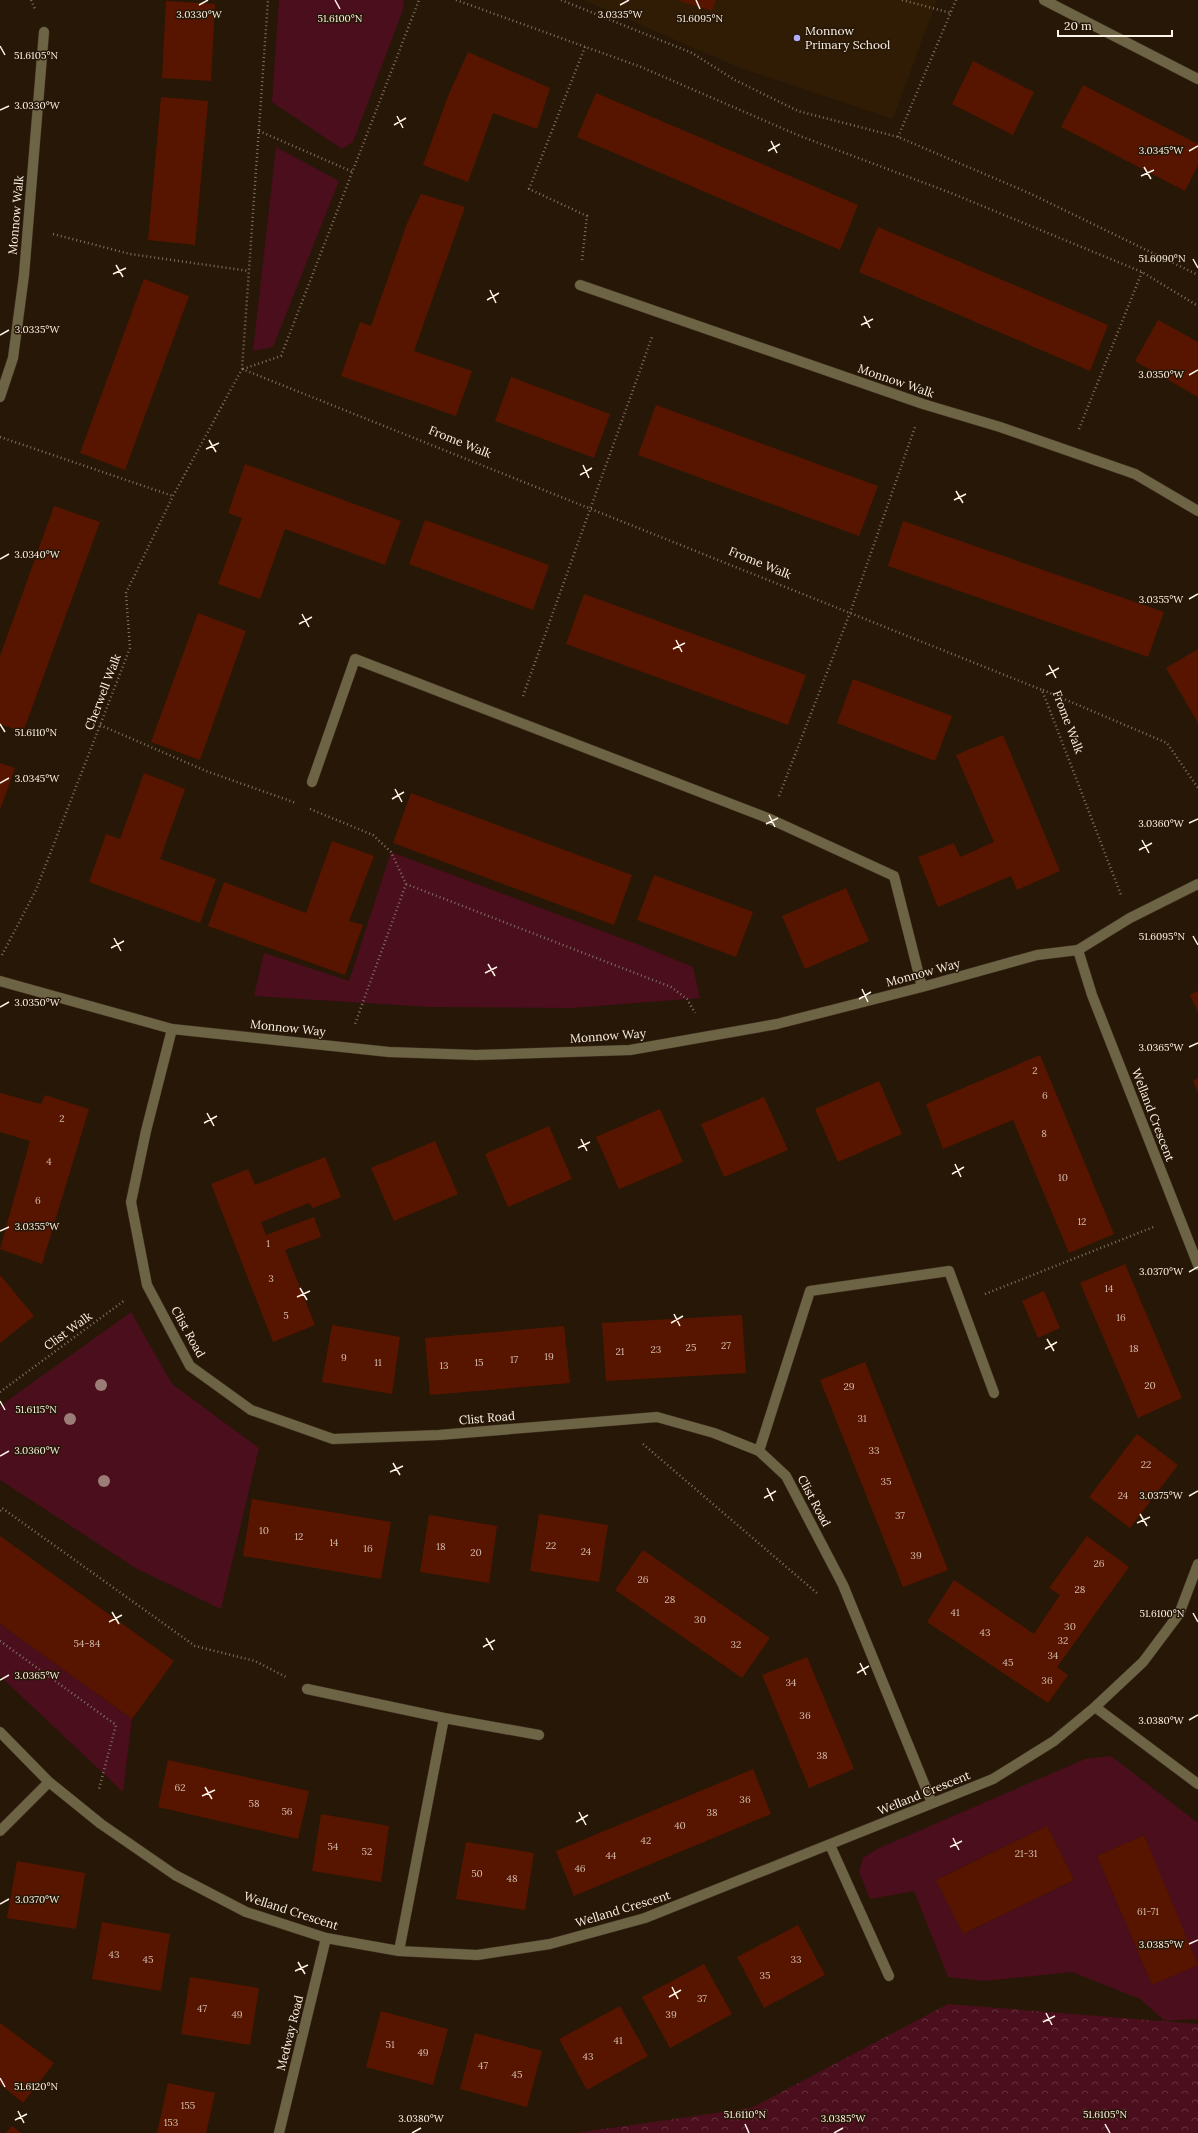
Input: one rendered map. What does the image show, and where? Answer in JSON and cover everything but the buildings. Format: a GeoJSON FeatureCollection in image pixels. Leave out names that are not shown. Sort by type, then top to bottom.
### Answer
{"type":"FeatureCollection","features":[{"type":"Feature","properties":{"kind":"street"},"geometry":{"type":"LineString","coordinates":[[1044,0],[1198,79]]}},
{"type":"Feature","properties":{"kind":"street","name":"Monnow Walk"},"geometry":{"type":"LineString","coordinates":[[0,397],[13,358],[24,275],[44,32]]}},
{"type":"Feature","properties":{"kind":"street","name":"Monnow Walk"},"geometry":{"type":"LineString","coordinates":[[580,285],[923,404],[1000,426],[1135,474],[1198,511]]}},
{"type":"Feature","properties":{"kind":"street"},"geometry":{"type":"LineString","coordinates":[[312,782],[355,659],[770,819],[894,876],[922,987]]}},
{"type":"Feature","properties":{"kind":"street","name":"Monnow Way"},"geometry":{"type":"LineString","coordinates":[[0,981],[172,1028],[347,1048],[389,1052],[476,1055],[630,1050],[777,1024],[922,987],[1037,954],[1078,950],[1130,918],[1198,884]]}},
{"type":"Feature","properties":{"kind":"street","name":"Welland Crescent"},"geometry":{"type":"LineString","coordinates":[[1078,950],[1092,995],[1198,1265]]}},
{"type":"Feature","properties":{"kind":"street","name":"Clist Road"},"geometry":{"type":"LineString","coordinates":[[172,1028],[146,1131],[131,1202],[147,1284],[190,1366],[251,1410],[333,1439],[439,1435],[657,1417],[714,1433],[759,1451],[786,1476],[843,1585],[932,1803]]}},
{"type":"Feature","properties":{"kind":"street"},"geometry":{"type":"LineString","coordinates":[[759,1451],[810,1291],[949,1271],[994,1393]]}},
{"type":"Feature","properties":{"kind":"street","name":"Welland Crescent"},"geometry":{"type":"LineString","coordinates":[[0,1732],[49,1782],[92,1817],[175,1875],[246,1912],[326,1938],[399,1951],[477,1954],[550,1944],[645,1918],[993,1779],[1054,1741],[1096,1707],[1143,1662],[1178,1614],[1198,1564]]}},
{"type":"Feature","properties":{"kind":"street"},"geometry":{"type":"LineString","coordinates":[[307,1689],[444,1718],[539,1735]]}},
{"type":"Feature","properties":{"kind":"street"},"geometry":{"type":"LineString","coordinates":[[1096,1707],[1198,1784]]}},
{"type":"Feature","properties":{"kind":"street"},"geometry":{"type":"LineString","coordinates":[[399,1951],[444,1718]]}},
{"type":"Feature","properties":{"kind":"street"},"geometry":{"type":"LineString","coordinates":[[0,1831],[49,1782]]}},
{"type":"Feature","properties":{"kind":"street"},"geometry":{"type":"LineString","coordinates":[[830,1845],[889,1976]]}},
{"type":"Feature","properties":{"kind":"street","name":"Medway Road"},"geometry":{"type":"LineString","coordinates":[[279,2133],[326,1938]]}},
{"type":"Feature","properties":{"kind":"path"},"geometry":{"type":"LineString","coordinates":[[268,0],[242,369],[281,356],[419,0]]}},
{"type":"Feature","properties":{"kind":"path"},"geometry":{"type":"LineString","coordinates":[[456,0],[641,68],[800,136],[951,193],[1142,272],[1198,306]]}},
{"type":"Feature","properties":{"kind":"path"},"geometry":{"type":"LineString","coordinates":[[561,0],[692,53],[735,80],[798,111],[898,137],[1029,193],[1198,275]]}},
{"type":"Feature","properties":{"kind":"path"},"geometry":{"type":"LineString","coordinates":[[902,0],[951,13]]}},
{"type":"Feature","properties":{"kind":"path"},"geometry":{"type":"LineString","coordinates":[[898,137],[956,0]]}},
{"type":"Feature","properties":{"kind":"path"},"geometry":{"type":"LineString","coordinates":[[580,285],[587,216],[529,189],[585,47]]}},
{"type":"Feature","properties":{"kind":"path"},"geometry":{"type":"LineString","coordinates":[[259,131],[353,172]]}},
{"type":"Feature","properties":{"kind":"path"},"geometry":{"type":"LineString","coordinates":[[28,227],[130,254],[249,271]]}},
{"type":"Feature","properties":{"kind":"path"},"geometry":{"type":"LineString","coordinates":[[1070,452],[1142,272]]}},
{"type":"Feature","properties":{"kind":"path"},"geometry":{"type":"LineString","coordinates":[[514,721],[661,313]]}},
{"type":"Feature","properties":{"kind":"path","name":"Cherwell Walk"},"geometry":{"type":"LineString","coordinates":[[0,959],[36,890],[130,648],[126,593],[173,496],[242,369]]}},
{"type":"Feature","properties":{"kind":"path","name":"Frome Walk"},"geometry":{"type":"LineString","coordinates":[[242,369],[1042,690],[1130,918]]}},
{"type":"Feature","properties":{"kind":"path"},"geometry":{"type":"LineString","coordinates":[[770,819],[850,613],[923,404]]}},
{"type":"Feature","properties":{"kind":"path"},"geometry":{"type":"LineString","coordinates":[[0,437],[173,496]]}},
{"type":"Feature","properties":{"kind":"path"},"geometry":{"type":"LineString","coordinates":[[1042,690],[1167,743],[1198,788]]}},
{"type":"Feature","properties":{"kind":"path"},"geometry":{"type":"LineString","coordinates":[[100,725],[206,772],[302,806]]}},
{"type":"Feature","properties":{"kind":"path"},"geometry":{"type":"LineString","coordinates":[[308,808],[373,835],[391,852],[406,884],[671,987],[687,999],[709,1036]]}},
{"type":"Feature","properties":{"kind":"path"},"geometry":{"type":"LineString","coordinates":[[347,1048],[406,884]]}},
{"type":"Feature","properties":{"kind":"path"},"geometry":{"type":"LineString","coordinates":[[961,1303],[1179,1217]]}},
{"type":"Feature","properties":{"kind":"path","name":"Clist Walk"},"geometry":{"type":"LineString","coordinates":[[0,1392],[147,1284]]}},
{"type":"Feature","properties":{"kind":"path"},"geometry":{"type":"LineString","coordinates":[[615,1420],[821,1597]]}},
{"type":"Feature","properties":{"kind":"path"},"geometry":{"type":"LineString","coordinates":[[0,1511],[2,1508],[195,1646],[255,1662],[307,1689]]}},
{"type":"Feature","properties":{"kind":"path"},"geometry":{"type":"LineString","coordinates":[[0,1641],[116,1725],[92,1817]]}},
{"type":"Feature","properties":{"kind":"shaded area","name":"Monnow Primary School"},"geometry":{"type":"Polygon","coordinates":[[[583,0],[937,0],[893,119],[738,67],[583,0]]]}},
{"type":"Feature","properties":{"kind":"green space"},"geometry":{"type":"Polygon","coordinates":[[[279,0],[403,0],[404,7],[353,142],[342,149],[272,102],[279,0]]]}},
{"type":"Feature","properties":{"kind":"green space"},"geometry":{"type":"Polygon","coordinates":[[[276,147],[339,181],[273,347],[253,351],[276,147]]]}},
{"type":"Feature","properties":{"kind":"green space"},"geometry":{"type":"Polygon","coordinates":[[[391,852],[637,944],[693,967],[700,998],[572,1008],[429,1007],[254,996],[264,953],[349,981],[391,852]]]}},
{"type":"Feature","properties":{"kind":"green space"},"geometry":{"type":"Polygon","coordinates":[[[131,1312],[172,1384],[259,1448],[221,1609],[137,1569],[0,1480],[0,1406],[131,1312]]]}},
{"type":"Feature","properties":{"kind":"green space"},"geometry":{"type":"Polygon","coordinates":[[[0,1624],[132,1719],[123,1792],[0,1676],[0,1624]]]}},
{"type":"Feature","properties":{"kind":"green space"},"geometry":{"type":"Polygon","coordinates":[[[1111,1756],[1198,1823],[1198,2019],[1165,2021],[1140,1999],[1072,1972],[984,1981],[948,1977],[914,1891],[870,1899],[859,1872],[863,1858],[877,1849],[1085,1759],[1111,1756]],[[1047,1826],[936,1880],[963,1934],[1074,1880],[1047,1826]],[[1144,1835],[1097,1856],[1152,1985],[1197,1965],[1144,1835]]]}},
{"type":"Feature","properties":{"kind":"green space"},"geometry":{"type":"Polygon","coordinates":[[[948,2004],[1198,2024],[1198,2133],[576,2133],[751,2108],[948,2004]]]}},
{"type":"Feature","properties":{"kind":"place","name":"Monnow Primary School"},"geometry":{"type":"Point","coordinates":[797,38]}}]}
